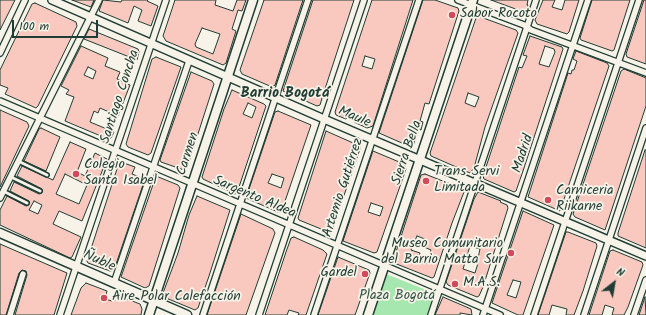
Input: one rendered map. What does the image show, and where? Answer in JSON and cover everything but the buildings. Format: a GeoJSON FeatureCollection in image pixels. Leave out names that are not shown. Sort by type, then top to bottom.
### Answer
{"type":"FeatureCollection","features":[{"type":"Feature","properties":{"kind":"main road","name":"Carmen"},"geometry":{"type":"LineString","coordinates":[[149,315],[253,0]]}},
{"type":"Feature","properties":{"kind":"main road","name":"Sierra Bella"},"geometry":{"type":"LineString","coordinates":[[368,315],[472,2]]}},
{"type":"Feature","properties":{"kind":"main road","name":"Ñuble"},"geometry":{"type":"LineString","coordinates":[[0,233],[187,315]]}},
{"type":"Feature","properties":{"kind":"street"},"geometry":{"type":"LineString","coordinates":[[0,53],[25,0]]}},
{"type":"Feature","properties":{"kind":"street","name":"Maule"},"geometry":{"type":"LineString","coordinates":[[52,0],[372,140],[646,256]]}},
{"type":"Feature","properties":{"kind":"street"},"geometry":{"type":"LineString","coordinates":[[0,198],[99,0]]}},
{"type":"Feature","properties":{"kind":"street","name":"Santiago Concha"},"geometry":{"type":"LineString","coordinates":[[60,315],[166,0]]}},
{"type":"Feature","properties":{"kind":"street"},"geometry":{"type":"LineString","coordinates":[[203,315],[308,0]]}},
{"type":"Feature","properties":{"kind":"street"},"geometry":{"type":"LineString","coordinates":[[259,315],[364,0]]}},
{"type":"Feature","properties":{"kind":"street","name":"Artemio Gutiérrez"},"geometry":{"type":"LineString","coordinates":[[314,315],[419,0]]}},
{"type":"Feature","properties":{"kind":"street"},"geometry":{"type":"LineString","coordinates":[[458,0],[472,2],[527,27],[646,73]]}},
{"type":"Feature","properties":{"kind":"street"},"geometry":{"type":"LineString","coordinates":[[431,315],[536,0]]}},
{"type":"Feature","properties":{"kind":"street","name":"Madrid"},"geometry":{"type":"LineString","coordinates":[[483,315],[588,0]]}},
{"type":"Feature","properties":{"kind":"street"},"geometry":{"type":"LineString","coordinates":[[534,315],[639,0]]}},
{"type":"Feature","properties":{"kind":"street"},"geometry":{"type":"LineString","coordinates":[[114,283],[189,61]]}},
{"type":"Feature","properties":{"kind":"street","name":"Sargento Aldea"},"geometry":{"type":"LineString","coordinates":[[0,101],[500,315]]}},
{"type":"Feature","properties":{"kind":"street"},"geometry":{"type":"LineString","coordinates":[[584,315],[646,128]]}},
{"type":"Feature","properties":{"kind":"street"},"geometry":{"type":"LineString","coordinates":[[10,315],[23,274]]}},
{"type":"Feature","properties":{"kind":"street"},"geometry":{"type":"LineString","coordinates":[[634,315],[646,280]]}},
{"type":"Feature","properties":{"kind":"lane"},"geometry":{"type":"LineString","coordinates":[[18,161],[47,175]]}},
{"type":"Feature","properties":{"kind":"lane"},"geometry":{"type":"LineString","coordinates":[[11,177],[40,191]]}},
{"type":"Feature","properties":{"kind":"lane"},"geometry":{"type":"LineString","coordinates":[[3,191],[27,203]]}},
{"type":"Feature","properties":{"kind":"green space","name":"Plaza Bogotá"},"geometry":{"type":"Polygon","coordinates":[[[386,274],[434,293],[427,315],[372,315],[386,274]]]}},
{"type":"Feature","properties":{"kind":"place","name":"Sabor Rocoto"},"geometry":{"type":"Point","coordinates":[452,15]}},
{"type":"Feature","properties":{"kind":"place","name":"Colegio Santa Isabel"},"geometry":{"type":"Point","coordinates":[76,174]}},
{"type":"Feature","properties":{"kind":"place","name":"Trans Servi Limitada"},"geometry":{"type":"Point","coordinates":[426,181]}},
{"type":"Feature","properties":{"kind":"place","name":"Carniceria Riikarne"},"geometry":{"type":"Point","coordinates":[548,200]}},
{"type":"Feature","properties":{"kind":"place","name":"Museo Comunitario del Barrio Matta Sur"},"geometry":{"type":"Point","coordinates":[511,253]}},
{"type":"Feature","properties":{"kind":"place","name":"Gardel"},"geometry":{"type":"Point","coordinates":[365,274]}},
{"type":"Feature","properties":{"kind":"place","name":"M.A.S."},"geometry":{"type":"Point","coordinates":[455,284]}},
{"type":"Feature","properties":{"kind":"place","name":"Aire Polar Calefacción"},"geometry":{"type":"Point","coordinates":[104,298]}},
{"type":"Feature","properties":{"kind":"district","name":"Barrio Bogotá"},"geometry":{"type":"Point","coordinates":[285,94]}}]}
